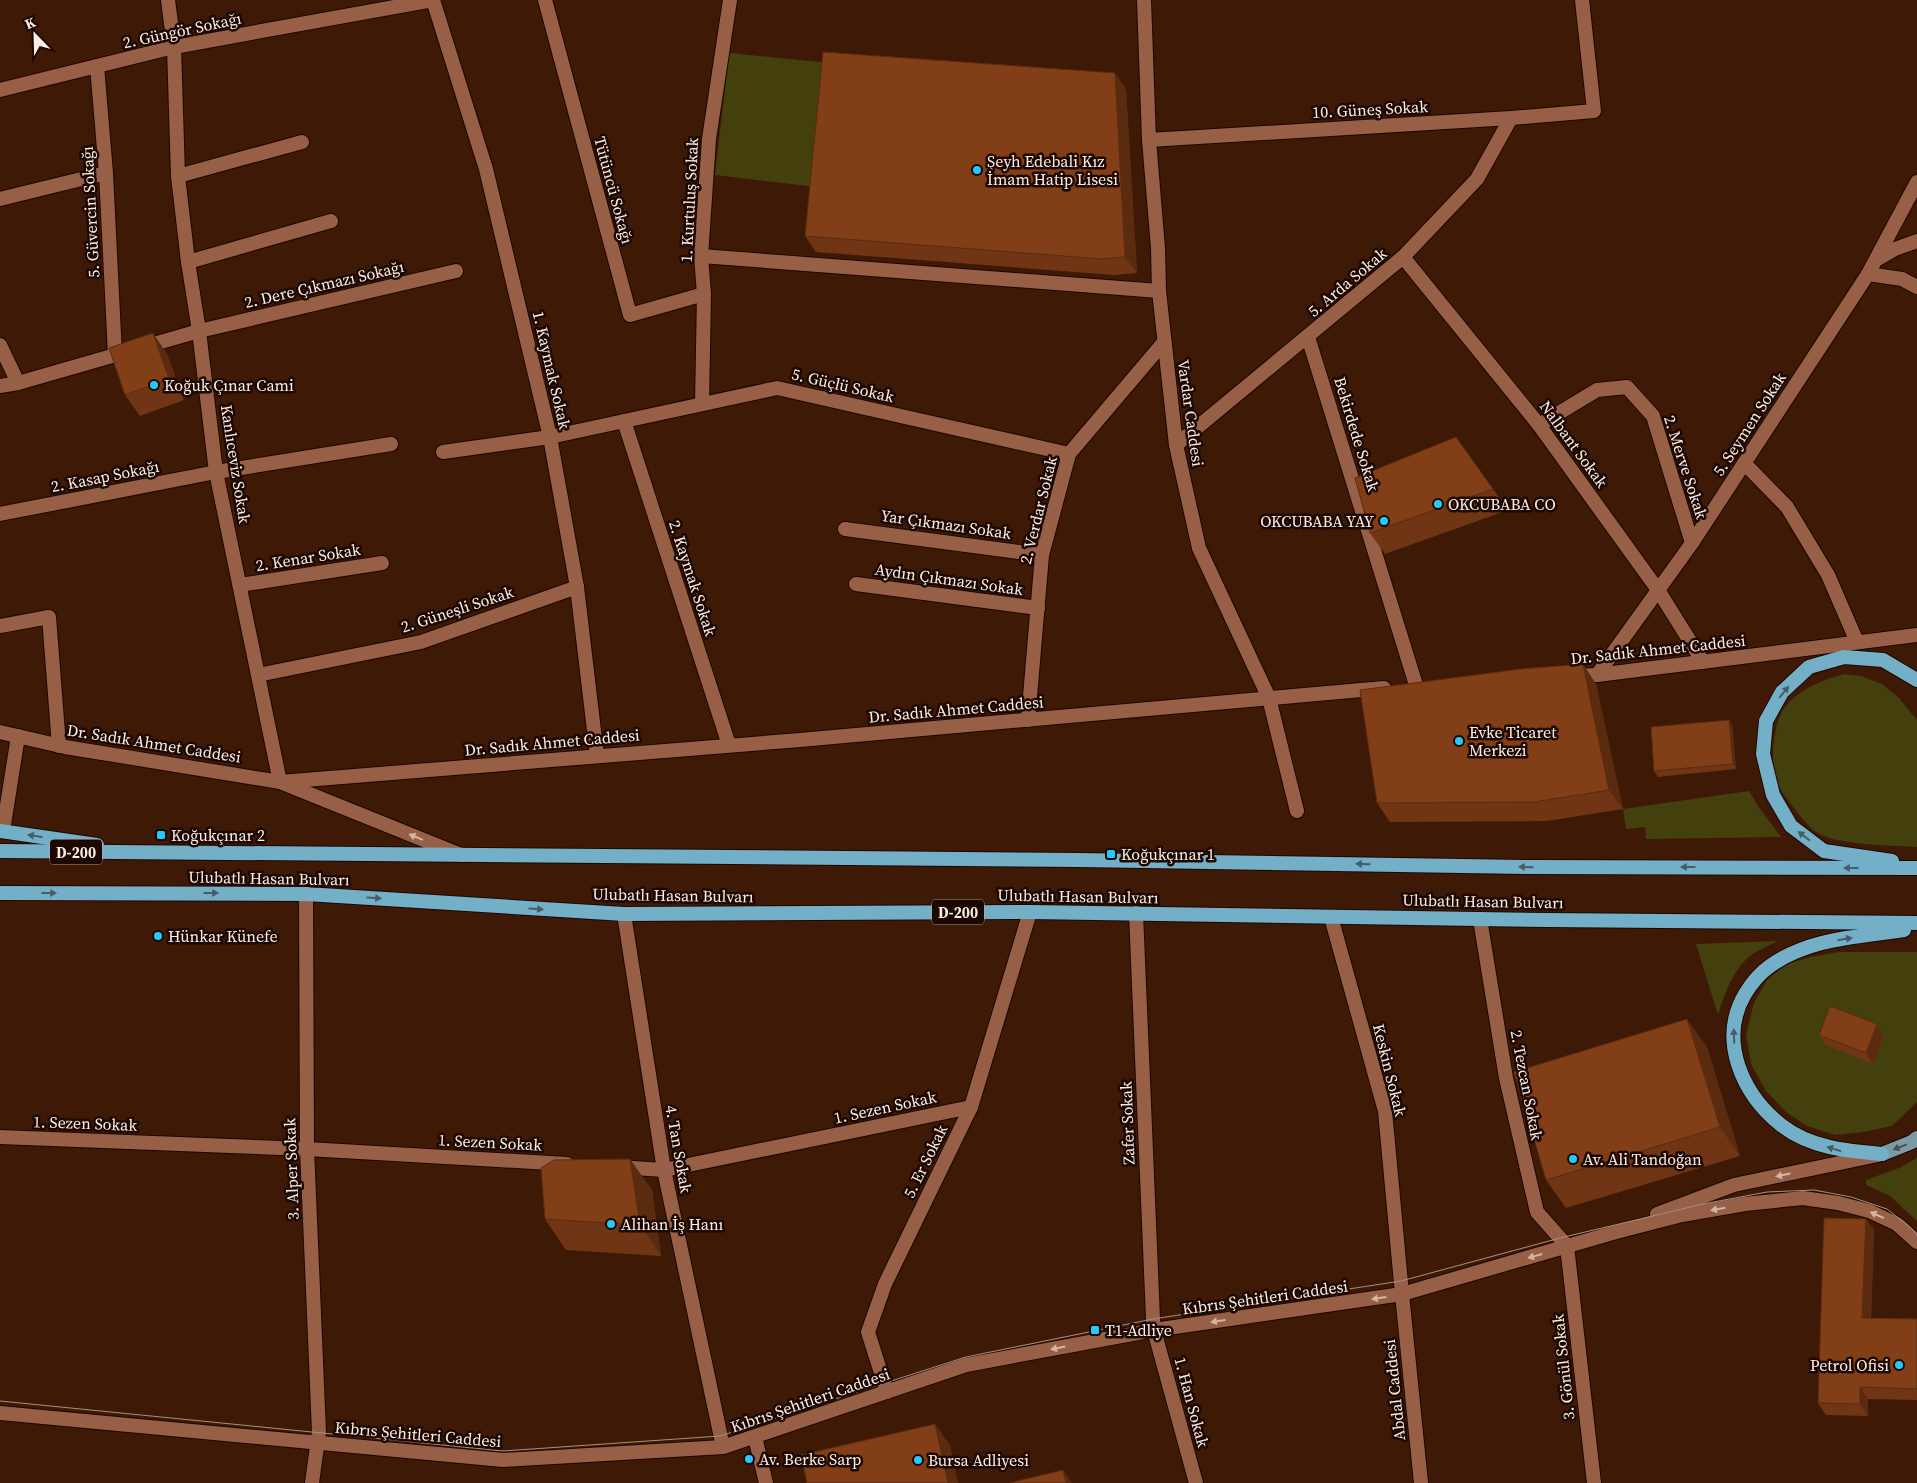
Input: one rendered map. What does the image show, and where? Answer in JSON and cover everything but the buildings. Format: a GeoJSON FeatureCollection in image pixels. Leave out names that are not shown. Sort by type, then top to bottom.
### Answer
{"type":"FeatureCollection","features":[{"type":"Feature","properties":{"kind":"highway"},"geometry":{"type":"LineString","coordinates":[[1917,680],[1883,660],[1844,657],[1809,667],[1782,692],[1766,721],[1763,754],[1773,795],[1791,826],[1824,851],[1917,866]]}},
{"type":"Feature","properties":{"kind":"highway"},"geometry":{"type":"LineString","coordinates":[[2,831],[152,853]]}},
{"type":"Feature","properties":{"kind":"highway","name":"Ulubatlı Hasan Bulvarı"},"geometry":{"type":"LineString","coordinates":[[0,851],[1069,860],[1532,867],[1917,866]]}},
{"type":"Feature","properties":{"kind":"highway","name":"Ulubatlı Hasan Bulvarı"},"geometry":{"type":"LineString","coordinates":[[0,893],[306,894],[624,914],[1030,912],[1917,923]]}},
{"type":"Feature","properties":{"kind":"highway"},"geometry":{"type":"LineString","coordinates":[[1882,1154],[1842,1151],[1809,1141],[1781,1125],[1759,1103],[1743,1080],[1735,1057],[1733,1030],[1739,1005],[1752,983],[1769,967],[1789,955],[1816,943],[1917,928]]}},
{"type":"Feature","properties":{"kind":"main road"},"geometry":{"type":"LineString","coordinates":[[1882,1154],[1912,1142],[1917,1138]]}},
{"type":"Feature","properties":{"kind":"street","name":"Kanlıceviz Sokak"},"geometry":{"type":"LineString","coordinates":[[168,0],[174,47],[178,176],[216,472],[280,782]]}},
{"type":"Feature","properties":{"kind":"street","name":"2. Güngör Sokağı"},"geometry":{"type":"LineString","coordinates":[[0,90],[174,47],[433,0]]}},
{"type":"Feature","properties":{"kind":"street","name":"1. Kaymak Sokak"},"geometry":{"type":"LineString","coordinates":[[433,0],[486,169],[550,437],[577,587],[598,756]]}},
{"type":"Feature","properties":{"kind":"street","name":"Tütüncü Sokağı"},"geometry":{"type":"LineString","coordinates":[[545,0],[630,315],[704,294]]}},
{"type":"Feature","properties":{"kind":"street","name":"1. Kurtuluş Sokak"},"geometry":{"type":"LineString","coordinates":[[702,404],[704,294],[701,256],[709,139],[730,0]]}},
{"type":"Feature","properties":{"kind":"street","name":"Vardar Caddesi"},"geometry":{"type":"LineString","coordinates":[[1144,0],[1149,140],[1158,248],[1159,291],[1176,445],[1199,548],[1269,698],[1297,811]]}},
{"type":"Feature","properties":{"kind":"street","name":"10. Güneş Sokak"},"geometry":{"type":"LineString","coordinates":[[1149,140],[1511,118],[1594,111],[1582,0]]}},
{"type":"Feature","properties":{"kind":"street","name":"5. Güvercin Sokağı"},"geometry":{"type":"LineString","coordinates":[[97,66],[106,173],[115,355]]}},
{"type":"Feature","properties":{"kind":"street","name":"5. Arda Sokak"},"geometry":{"type":"LineString","coordinates":[[1176,445],[1403,257],[1477,179],[1511,118]]}},
{"type":"Feature","properties":{"kind":"street"},"geometry":{"type":"LineString","coordinates":[[178,176],[302,142]]}},
{"type":"Feature","properties":{"kind":"street"},"geometry":{"type":"LineString","coordinates":[[0,199],[106,173]]}},
{"type":"Feature","properties":{"kind":"street","name":"5. Seymen Sokak"},"geometry":{"type":"LineString","coordinates":[[1597,675],[1692,543],[1868,274],[1917,182]]}},
{"type":"Feature","properties":{"kind":"street"},"geometry":{"type":"LineString","coordinates":[[188,262],[331,222]]}},
{"type":"Feature","properties":{"kind":"street"},"geometry":{"type":"LineString","coordinates":[[1875,261],[1895,249],[1917,240]]}},
{"type":"Feature","properties":{"kind":"street"},"geometry":{"type":"LineString","coordinates":[[701,256],[1159,291]]}},
{"type":"Feature","properties":{"kind":"street","name":"Nalbant Sokak"},"geometry":{"type":"LineString","coordinates":[[1403,257],[1539,425],[1658,590],[1703,662]]}},
{"type":"Feature","properties":{"kind":"street","name":"2. Dere Çıkmazı Sokağı"},"geometry":{"type":"LineString","coordinates":[[0,386],[18,383],[199,331],[456,271]]}},
{"type":"Feature","properties":{"kind":"street"},"geometry":{"type":"LineString","coordinates":[[1868,274],[1902,279],[1917,286]]}},
{"type":"Feature","properties":{"kind":"street","name":"Bekirdede Sokak"},"geometry":{"type":"LineString","coordinates":[[1308,337],[1411,685]]}},
{"type":"Feature","properties":{"kind":"street","name":"2. Verdar Sokak"},"geometry":{"type":"LineString","coordinates":[[1028,720],[1042,555],[1069,454],[1164,342]]}},
{"type":"Feature","properties":{"kind":"street"},"geometry":{"type":"LineString","coordinates":[[0,345],[18,383]]}},
{"type":"Feature","properties":{"kind":"street","name":"2. Merve Sokak"},"geometry":{"type":"LineString","coordinates":[[1539,425],[1597,390],[1627,387],[1653,416],[1692,543]]}},
{"type":"Feature","properties":{"kind":"street","name":"5. Güçlü Sokak"},"geometry":{"type":"LineString","coordinates":[[443,452],[550,437],[777,388],[1069,454]]}},
{"type":"Feature","properties":{"kind":"street","name":"2. Kaymak Sokak"},"geometry":{"type":"LineString","coordinates":[[624,421],[729,746]]}},
{"type":"Feature","properties":{"kind":"street","name":"2. Kasap Sokağı"},"geometry":{"type":"LineString","coordinates":[[0,514],[216,472],[391,444]]}},
{"type":"Feature","properties":{"kind":"street"},"geometry":{"type":"LineString","coordinates":[[1744,463],[1787,507],[1828,575],[1857,642]]}},
{"type":"Feature","properties":{"kind":"street","name":"Yar Çıkmazı Sokak"},"geometry":{"type":"LineString","coordinates":[[845,528],[1042,555]]}},
{"type":"Feature","properties":{"kind":"street","name":"2. Kenar Sokak"},"geometry":{"type":"LineString","coordinates":[[240,585],[382,563]]}},
{"type":"Feature","properties":{"kind":"street","name":"Aydın Çıkmazı Sokak"},"geometry":{"type":"LineString","coordinates":[[856,584],[1038,608]]}},
{"type":"Feature","properties":{"kind":"street","name":"2. Güneşli Sokak"},"geometry":{"type":"LineString","coordinates":[[258,675],[421,642],[577,587]]}},
{"type":"Feature","properties":{"kind":"street"},"geometry":{"type":"LineString","coordinates":[[0,626],[49,617],[59,746]]}},
{"type":"Feature","properties":{"kind":"street","name":"Dr. Sadık Ahmet Caddesi"},"geometry":{"type":"LineString","coordinates":[[1559,677],[1597,675],[1917,635]]}},
{"type":"Feature","properties":{"kind":"street","name":"Dr. Sadık Ahmet Caddesi"},"geometry":{"type":"LineString","coordinates":[[0,732],[59,746],[280,782],[729,746],[1411,685]]}},
{"type":"Feature","properties":{"kind":"street"},"geometry":{"type":"LineString","coordinates":[[2,831],[18,736]]}},
{"type":"Feature","properties":{"kind":"street"},"geometry":{"type":"LineString","coordinates":[[280,782],[462,855]]}},
{"type":"Feature","properties":{"kind":"street","name":"3. Alper Sokak"},"geometry":{"type":"LineString","coordinates":[[306,894],[307,1149],[319,1432],[312,1483]]}},
{"type":"Feature","properties":{"kind":"street","name":"5. Er Sokak"},"geometry":{"type":"LineString","coordinates":[[887,1392],[868,1332],[885,1284],[971,1107],[1030,912]]}},
{"type":"Feature","properties":{"kind":"street","name":"4. Tan Sokak"},"geometry":{"type":"LineString","coordinates":[[624,914],[664,1170],[723,1447]]}},
{"type":"Feature","properties":{"kind":"street","name":"Zafer Sokak"},"geometry":{"type":"LineString","coordinates":[[1136,914],[1154,1330]]}},
{"type":"Feature","properties":{"kind":"street","name":"Keskin Sokak"},"geometry":{"type":"LineString","coordinates":[[1330,916],[1385,1111],[1402,1294]]}},
{"type":"Feature","properties":{"kind":"street","name":"2. Tezcan Sokak"},"geometry":{"type":"LineString","coordinates":[[1480,919],[1506,1078],[1536,1212],[1567,1246]]}},
{"type":"Feature","properties":{"kind":"street","name":"1. Sezen Sokak"},"geometry":{"type":"LineString","coordinates":[[604,1166],[664,1170],[971,1107]]}},
{"type":"Feature","properties":{"kind":"street","name":"1. Sezen Sokak"},"geometry":{"type":"LineString","coordinates":[[0,1137],[307,1149],[584,1165]]}},
{"type":"Feature","properties":{"kind":"street"},"geometry":{"type":"LineString","coordinates":[[1616,1232],[1650,1216],[1734,1185],[1882,1154]]}},
{"type":"Feature","properties":{"kind":"street"},"geometry":{"type":"LineString","coordinates":[[1616,1232],[1682,1215],[1727,1207],[1803,1198],[1838,1203],[1869,1211],[1897,1224],[1917,1242]]}},
{"type":"Feature","properties":{"kind":"street","name":"Kıbrıs Şehitleri Caddesi"},"geometry":{"type":"LineString","coordinates":[[0,1413],[503,1460],[723,1447],[966,1365],[1154,1330],[1402,1294],[1616,1232]]}},
{"type":"Feature","properties":{"kind":"street","name":"3. Gönül Sokak"},"geometry":{"type":"LineString","coordinates":[[1567,1246],[1594,1483]]}},
{"type":"Feature","properties":{"kind":"street","name":"Abdal Caddesi"},"geometry":{"type":"LineString","coordinates":[[1402,1294],[1421,1483]]}},
{"type":"Feature","properties":{"kind":"street","name":"1. Han Sokak"},"geometry":{"type":"LineString","coordinates":[[1154,1330],[1196,1483]]}},
{"type":"Feature","properties":{"kind":"street"},"geometry":{"type":"LineString","coordinates":[[755,1437],[766,1483]]}},
{"type":"Feature","properties":{"kind":"shaded area"},"geometry":{"type":"Polygon","coordinates":[[[729,53],[830,63],[816,187],[715,175],[729,53]]]}},
{"type":"Feature","properties":{"kind":"shaded area"},"geometry":{"type":"Polygon","coordinates":[[[1844,674],[1861,676],[1882,684],[1899,698],[1917,720],[1917,847],[1865,844],[1825,837],[1806,823],[1788,801],[1776,781],[1773,755],[1777,725],[1783,710],[1802,691],[1827,679],[1844,674]]]}},
{"type":"Feature","properties":{"kind":"shaded area"},"geometry":{"type":"Polygon","coordinates":[[[1749,791],[1781,837],[1646,839],[1645,827],[1626,829],[1623,809],[1749,791]]]}},
{"type":"Feature","properties":{"kind":"shaded area"},"geometry":{"type":"Polygon","coordinates":[[[1778,941],[1750,956],[1738,969],[1723,999],[1718,1015],[1696,944],[1778,941]]]}},
{"type":"Feature","properties":{"kind":"shaded area"},"geometry":{"type":"Polygon","coordinates":[[[1840,952],[1917,952],[1917,1102],[1892,1126],[1835,1135],[1807,1126],[1786,1112],[1766,1091],[1751,1064],[1746,1034],[1754,1003],[1767,980],[1787,964],[1810,957],[1840,952]]]}},
{"type":"Feature","properties":{"kind":"shaded area"},"geometry":{"type":"Polygon","coordinates":[[[1917,1158],[1917,1221],[1890,1196],[1866,1185],[1866,1180],[1899,1168],[1917,1158]]]}},
{"type":"Feature","properties":{"kind":"tram line"},"geometry":{"type":"LineString","coordinates":[[0,1401],[503,1451],[720,1436],[966,1357],[1153,1319],[1401,1281],[1560,1238],[1703,1204],[1767,1192],[1814,1190],[1851,1197],[1887,1209],[1917,1235]]}},
{"type":"Feature","properties":{"kind":"place","name":"Şeyh Edebali Kız İmam Hatip Lisesi"},"geometry":{"type":"Point","coordinates":[977,170]}},
{"type":"Feature","properties":{"kind":"place","name":"Koğuk Çınar Cami"},"geometry":{"type":"Point","coordinates":[154,385]}},
{"type":"Feature","properties":{"kind":"place","name":"OKCUBABA CO"},"geometry":{"type":"Point","coordinates":[1438,504]}},
{"type":"Feature","properties":{"kind":"place","name":"OKCUBABA YAY"},"geometry":{"type":"Point","coordinates":[1384,521]}},
{"type":"Feature","properties":{"kind":"place","name":"Evke Ticaret Merkezi"},"geometry":{"type":"Point","coordinates":[1459,741]}},
{"type":"Feature","properties":{"kind":"place","name":"Koğukçınar 2"},"geometry":{"type":"Point","coordinates":[161,835]}},
{"type":"Feature","properties":{"kind":"place","name":"Koğukçınar 1"},"geometry":{"type":"Point","coordinates":[1111,854]}},
{"type":"Feature","properties":{"kind":"place","name":"Hünkar Künefe"},"geometry":{"type":"Point","coordinates":[158,936]}},
{"type":"Feature","properties":{"kind":"place","name":"Av. Ali Tandoğan"},"geometry":{"type":"Point","coordinates":[1573,1159]}},
{"type":"Feature","properties":{"kind":"place","name":"Alihan İş Hanı"},"geometry":{"type":"Point","coordinates":[611,1224]}},
{"type":"Feature","properties":{"kind":"place","name":"T1-Adliye"},"geometry":{"type":"Point","coordinates":[1095,1330]}},
{"type":"Feature","properties":{"kind":"place","name":"Petrol Ofisi"},"geometry":{"type":"Point","coordinates":[1899,1365]}},
{"type":"Feature","properties":{"kind":"place","name":"Av. Berke Sarp"},"geometry":{"type":"Point","coordinates":[749,1459]}},
{"type":"Feature","properties":{"kind":"place","name":"Bursa Adliyesi"},"geometry":{"type":"Point","coordinates":[918,1460]}}]}
